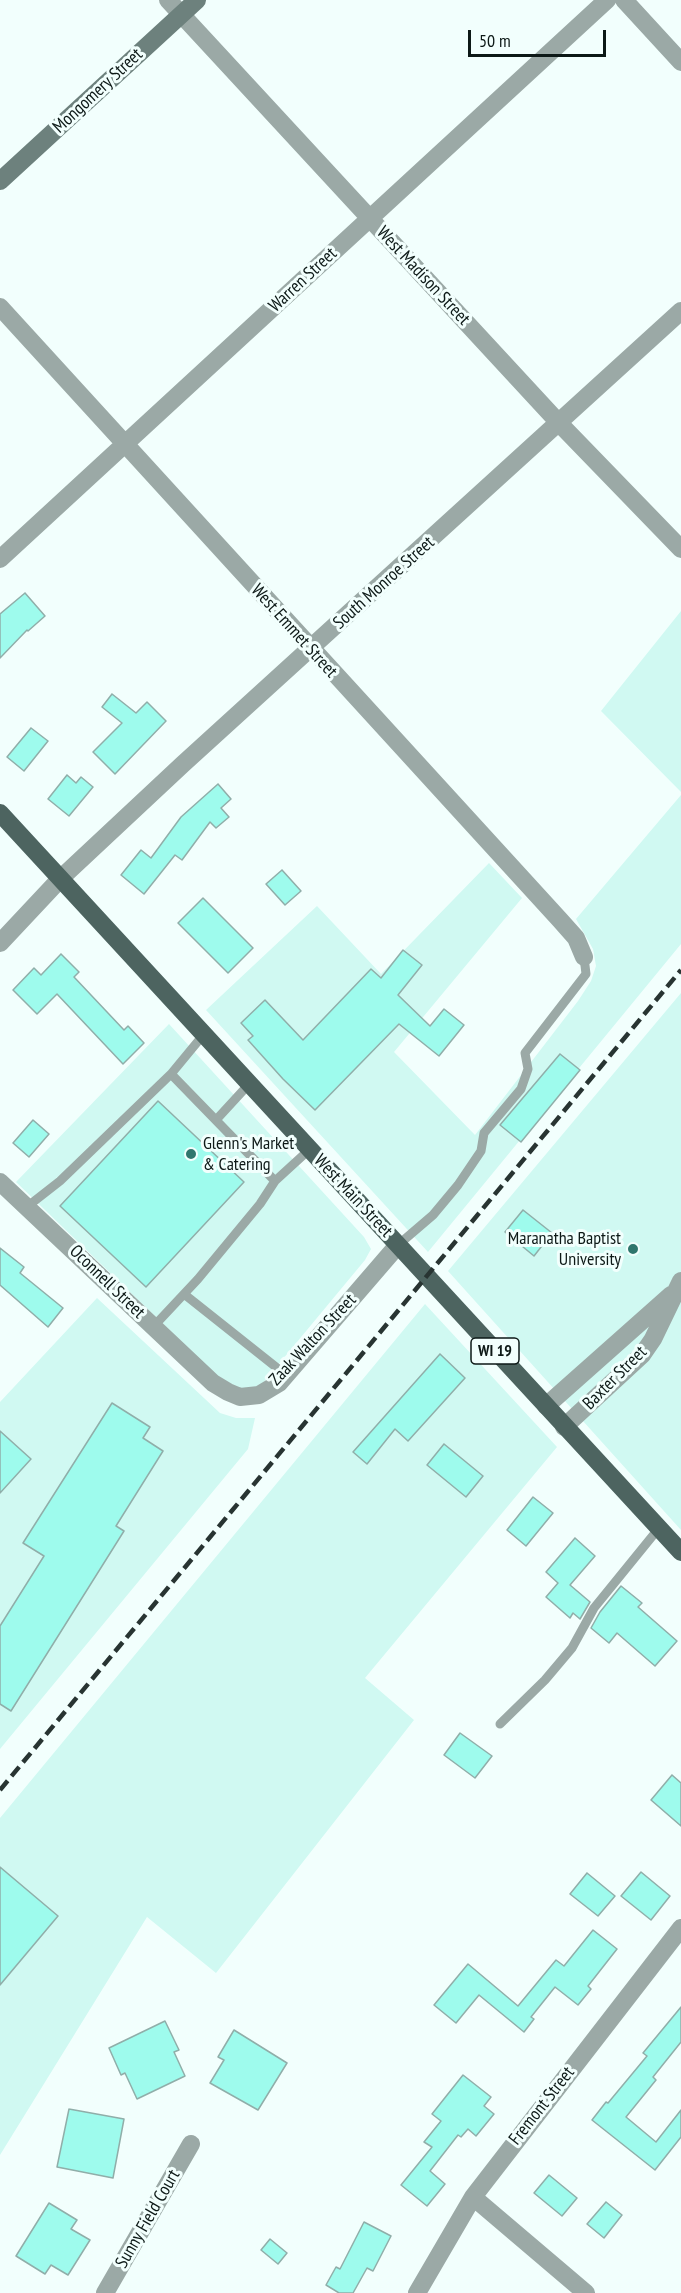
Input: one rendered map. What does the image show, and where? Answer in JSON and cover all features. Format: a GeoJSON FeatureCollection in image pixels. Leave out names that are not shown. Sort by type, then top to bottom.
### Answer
{"type":"FeatureCollection","features":[{"type":"Feature","properties":{"kind":"main road","name":"Mongomery Street"},"geometry":{"type":"LineString","coordinates":[[0,182],[197,0]]}},
{"type":"Feature","properties":{"kind":"main road","name":"West Main Street"},"geometry":{"type":"LineString","coordinates":[[0,813],[681,1552]]}},
{"type":"Feature","properties":{"kind":"street","name":"West Madison Street"},"geometry":{"type":"LineString","coordinates":[[168,0],[559,423],[681,549]]}},
{"type":"Feature","properties":{"kind":"street","name":"Warren Street"},"geometry":{"type":"LineString","coordinates":[[0,559],[607,0]]}},
{"type":"Feature","properties":{"kind":"street"},"geometry":{"type":"LineString","coordinates":[[624,0],[681,62]]}},
{"type":"Feature","properties":{"kind":"street","name":"West Emmet Street"},"geometry":{"type":"LineString","coordinates":[[0,308],[560,920],[576,938],[584,957]]}},
{"type":"Feature","properties":{"kind":"street","name":"South Monroe Street"},"geometry":{"type":"LineString","coordinates":[[0,943],[60,879],[183,764],[311,650],[681,311]]}},
{"type":"Feature","properties":{"kind":"street","name":"Oconnell Street"},"geometry":{"type":"LineString","coordinates":[[0,1182],[213,1383]]}},
{"type":"Feature","properties":{"kind":"street","name":"Zaak Walton Street"},"geometry":{"type":"LineString","coordinates":[[213,1383],[240,1397],[259,1395],[279,1383],[398,1245]]}},
{"type":"Feature","properties":{"kind":"street","name":"Baxter Street"},"geometry":{"type":"LineString","coordinates":[[546,1406],[679,1291]]}},
{"type":"Feature","properties":{"kind":"street","name":"Baxter Street"},"geometry":{"type":"LineString","coordinates":[[564,1427],[642,1355],[679,1291]]}},
{"type":"Feature","properties":{"kind":"street","name":"Fremont Street"},"geometry":{"type":"LineString","coordinates":[[417,2293],[473,2197],[681,1928]]}},
{"type":"Feature","properties":{"kind":"street","name":"Sunny Field Court"},"geometry":{"type":"LineString","coordinates":[[105,2293],[191,2144]]}},
{"type":"Feature","properties":{"kind":"street"},"geometry":{"type":"LineString","coordinates":[[473,2197],[586,2293]]}},
{"type":"Feature","properties":{"kind":"lane"},"geometry":{"type":"LineString","coordinates":[[398,1245],[433,1215],[458,1185],[481,1151],[484,1133],[521,1089],[528,1069],[525,1053],[586,974],[584,957]]}},
{"type":"Feature","properties":{"kind":"lane"},"geometry":{"type":"LineString","coordinates":[[28,1206],[60,1181],[171,1074],[204,1034]]}},
{"type":"Feature","properties":{"kind":"lane"},"geometry":{"type":"LineString","coordinates":[[171,1074],[274,1181]]}},
{"type":"Feature","properties":{"kind":"lane"},"geometry":{"type":"LineString","coordinates":[[216,1120],[250,1083]]}},
{"type":"Feature","properties":{"kind":"lane"},"geometry":{"type":"LineString","coordinates":[[154,1326],[260,1204],[274,1181],[310,1149]]}},
{"type":"Feature","properties":{"kind":"lane"},"geometry":{"type":"LineString","coordinates":[[184,1294],[286,1375]]}},
{"type":"Feature","properties":{"kind":"lane"},"geometry":{"type":"LineString","coordinates":[[500,1724],[545,1680],[572,1648],[594,1608],[659,1528]]}},
{"type":"Feature","properties":{"kind":"shaded area"},"geometry":{"type":"Polygon","coordinates":[[[681,611],[681,792],[601,711],[681,611]]]}},
{"type":"Feature","properties":{"kind":"shaded area"},"geometry":{"type":"Polygon","coordinates":[[[681,795],[681,944],[428,1252],[206,1010],[317,906],[381,974],[489,863],[522,898],[394,1052],[475,1135],[591,981],[596,966],[593,949],[576,919],[681,795]]]}},
{"type":"Feature","properties":{"kind":"shaded area","name":"Maranatha Baptist University"},"geometry":{"type":"Polygon","coordinates":[[[681,993],[681,1530],[448,1271],[681,993]]]}},
{"type":"Feature","properties":{"kind":"shaded area"},"geometry":{"type":"Polygon","coordinates":[[[169,1024],[364,1237],[371,1249],[365,1260],[263,1383],[255,1389],[245,1390],[221,1380],[16,1182],[169,1024]]]}},
{"type":"Feature","properties":{"kind":"shaded area"},"geometry":{"type":"Polygon","coordinates":[[[97,1298],[220,1413],[236,1418],[255,1418],[248,1449],[0,1749],[0,1402],[97,1298]]]}},
{"type":"Feature","properties":{"kind":"shaded area"},"geometry":{"type":"Polygon","coordinates":[[[425,1304],[557,1447],[365,1678],[414,1720],[216,1973],[147,1917],[0,2155],[0,1818],[425,1304]]]}},
{"type":"Feature","properties":{"kind":"building"},"geometry":{"type":"Polygon","coordinates":[[[25,593],[45,616],[27,630],[0,658],[0,614],[25,593]]]}},
{"type":"Feature","properties":{"kind":"building"},"geometry":{"type":"Polygon","coordinates":[[[112,694],[136,713],[147,702],[166,721],[115,774],[93,752],[122,723],[102,707],[112,694]]]}},
{"type":"Feature","properties":{"kind":"building"},"geometry":{"type":"Polygon","coordinates":[[[31,728],[48,741],[24,771],[7,757],[31,728]]]}},
{"type":"Feature","properties":{"kind":"building"},"geometry":{"type":"Polygon","coordinates":[[[67,775],[76,783],[81,777],[93,787],[69,816],[48,799],[67,775]]]}},
{"type":"Feature","properties":{"kind":"building"},"geometry":{"type":"Polygon","coordinates":[[[218,784],[231,799],[221,808],[229,817],[216,828],[210,822],[182,860],[175,855],[144,894],[121,875],[141,850],[151,858],[181,817],[218,784]]]}},
{"type":"Feature","properties":{"kind":"building"},"geometry":{"type":"Polygon","coordinates":[[[282,870],[301,891],[285,905],[266,884],[282,870]]]}},
{"type":"Feature","properties":{"kind":"building"},"geometry":{"type":"Polygon","coordinates":[[[203,898],[253,948],[228,973],[178,923],[203,898]]]}},
{"type":"Feature","properties":{"kind":"building"},"geometry":{"type":"Polygon","coordinates":[[[403,950],[422,965],[398,995],[430,1026],[444,1009],[464,1025],[439,1056],[399,1024],[315,1110],[248,1040],[253,1036],[241,1023],[265,1000],[303,1040],[371,969],[381,978],[403,950]]]}},
{"type":"Feature","properties":{"kind":"building"},"geometry":{"type":"Polygon","coordinates":[[[61,954],[79,972],[74,977],[124,1030],[128,1026],[144,1043],[123,1064],[57,994],[37,1014],[13,990],[34,968],[41,975],[61,954]]]}},
{"type":"Feature","properties":{"kind":"building"},"geometry":{"type":"Polygon","coordinates":[[[560,1054],[580,1070],[521,1142],[500,1125],[560,1054]]]}},
{"type":"Feature","properties":{"kind":"building"},"geometry":{"type":"Polygon","coordinates":[[[158,1101],[244,1182],[146,1287],[60,1206],[158,1101]]]}},
{"type":"Feature","properties":{"kind":"building"},"geometry":{"type":"Polygon","coordinates":[[[33,1120],[49,1134],[29,1157],[13,1143],[33,1120]]]}},
{"type":"Feature","properties":{"kind":"building"},"geometry":{"type":"Polygon","coordinates":[[[523,1210],[552,1233],[534,1256],[505,1232],[523,1210]]]}},
{"type":"Feature","properties":{"kind":"building"},"geometry":{"type":"Polygon","coordinates":[[[0,1248],[24,1267],[20,1273],[63,1308],[48,1327],[0,1285],[0,1248]]]}},
{"type":"Feature","properties":{"kind":"building"},"geometry":{"type":"Polygon","coordinates":[[[440,1354],[465,1378],[408,1441],[395,1429],[367,1464],[353,1452],[440,1354]]]}},
{"type":"Feature","properties":{"kind":"building"},"geometry":{"type":"Polygon","coordinates":[[[112,1403],[150,1427],[143,1438],[163,1451],[116,1526],[124,1531],[11,1711],[0,1704],[0,1626],[44,1556],[23,1543],[112,1403]]]}},
{"type":"Feature","properties":{"kind":"building"},"geometry":{"type":"Polygon","coordinates":[[[0,1431],[31,1459],[0,1493],[0,1431]]]}},
{"type":"Feature","properties":{"kind":"building"},"geometry":{"type":"Polygon","coordinates":[[[444,1444],[483,1476],[466,1497],[427,1465],[444,1444]]]}},
{"type":"Feature","properties":{"kind":"building"},"geometry":{"type":"Polygon","coordinates":[[[533,1497],[553,1513],[526,1546],[507,1530],[533,1497]]]}},
{"type":"Feature","properties":{"kind":"building"},"geometry":{"type":"Polygon","coordinates":[[[575,1538],[595,1556],[570,1585],[590,1602],[580,1619],[573,1613],[570,1618],[546,1597],[558,1583],[546,1572],[575,1538]]]}},
{"type":"Feature","properties":{"kind":"building"},"geometry":{"type":"Polygon","coordinates":[[[621,1586],[642,1603],[638,1607],[677,1641],[655,1666],[617,1633],[609,1643],[591,1628],[600,1612],[621,1586]]]}},
{"type":"Feature","properties":{"kind":"building"},"geometry":{"type":"Polygon","coordinates":[[[460,1733],[492,1756],[475,1778],[444,1755],[460,1733]]]}},
{"type":"Feature","properties":{"kind":"building"},"geometry":{"type":"Polygon","coordinates":[[[672,1775],[681,1783],[681,1826],[651,1800],[672,1775]]]}},
{"type":"Feature","properties":{"kind":"building"},"geometry":{"type":"Polygon","coordinates":[[[0,1867],[58,1916],[0,1985],[0,1867]]]}},
{"type":"Feature","properties":{"kind":"building"},"geometry":{"type":"Polygon","coordinates":[[[641,1872],[670,1896],[651,1920],[621,1896],[641,1872]]]}},
{"type":"Feature","properties":{"kind":"building"},"geometry":{"type":"Polygon","coordinates":[[[587,1873],[615,1896],[598,1916],[570,1894],[587,1873]]]}},
{"type":"Feature","properties":{"kind":"building"},"geometry":{"type":"Polygon","coordinates":[[[593,1930],[617,1949],[588,1986],[591,1989],[578,2005],[555,1987],[531,2017],[534,2019],[524,2032],[479,1995],[456,2023],[434,2005],[468,1964],[518,2006],[556,1960],[564,1966],[593,1930]]]}},
{"type":"Feature","properties":{"kind":"building"},"geometry":{"type":"Polygon","coordinates":[[[681,2007],[681,2042],[653,2077],[656,2080],[626,2117],[656,2142],[681,2110],[681,2137],[655,2170],[592,2120],[647,2056],[643,2053],[681,2007]]]}},
{"type":"Feature","properties":{"kind":"building"},"geometry":{"type":"Polygon","coordinates":[[[165,2021],[179,2050],[174,2052],[185,2076],[137,2099],[125,2073],[121,2075],[109,2048],[165,2021]]]}},
{"type":"Feature","properties":{"kind":"building"},"geometry":{"type":"Polygon","coordinates":[[[234,2030],[287,2063],[258,2110],[210,2083],[224,2060],[218,2057],[234,2030]]]}},
{"type":"Feature","properties":{"kind":"building"},"geometry":{"type":"Polygon","coordinates":[[[463,2075],[491,2097],[484,2106],[494,2114],[476,2136],[468,2129],[461,2137],[458,2135],[430,2171],[445,2184],[427,2206],[401,2185],[432,2147],[424,2142],[441,2121],[432,2114],[463,2075]]]}},
{"type":"Feature","properties":{"kind":"building"},"geometry":{"type":"Polygon","coordinates":[[[69,2109],[124,2119],[113,2178],[57,2167],[69,2109]]]}},
{"type":"Feature","properties":{"kind":"building"},"geometry":{"type":"Polygon","coordinates":[[[549,2175],[577,2198],[562,2216],[534,2193],[549,2175]]]}},
{"type":"Feature","properties":{"kind":"building"},"geometry":{"type":"Polygon","coordinates":[[[606,2202],[622,2215],[604,2238],[587,2224],[606,2202]]]}},
{"type":"Feature","properties":{"kind":"building"},"geometry":{"type":"Polygon","coordinates":[[[49,2203],[77,2220],[71,2229],[90,2240],[68,2275],[51,2265],[45,2274],[16,2256],[49,2203]]]}},
{"type":"Feature","properties":{"kind":"building"},"geometry":{"type":"Polygon","coordinates":[[[364,2222],[391,2236],[373,2271],[367,2268],[353,2293],[339,2293],[326,2285],[336,2267],[340,2269],[364,2222]]]}},
{"type":"Feature","properties":{"kind":"building"},"geometry":{"type":"Polygon","coordinates":[[[270,2239],[287,2253],[278,2264],[261,2250],[270,2239]]]}},
{"type":"Feature","properties":{"kind":"railway"},"geometry":{"type":"LineString","coordinates":[[0,1790],[681,970]]}},
{"type":"Feature","properties":{"kind":"place","name":"Glenn's Market & Catering"},"geometry":{"type":"Point","coordinates":[191,1154]}},
{"type":"Feature","properties":{"kind":"place","name":"Maranatha Baptist University"},"geometry":{"type":"Point","coordinates":[633,1249]}}]}
